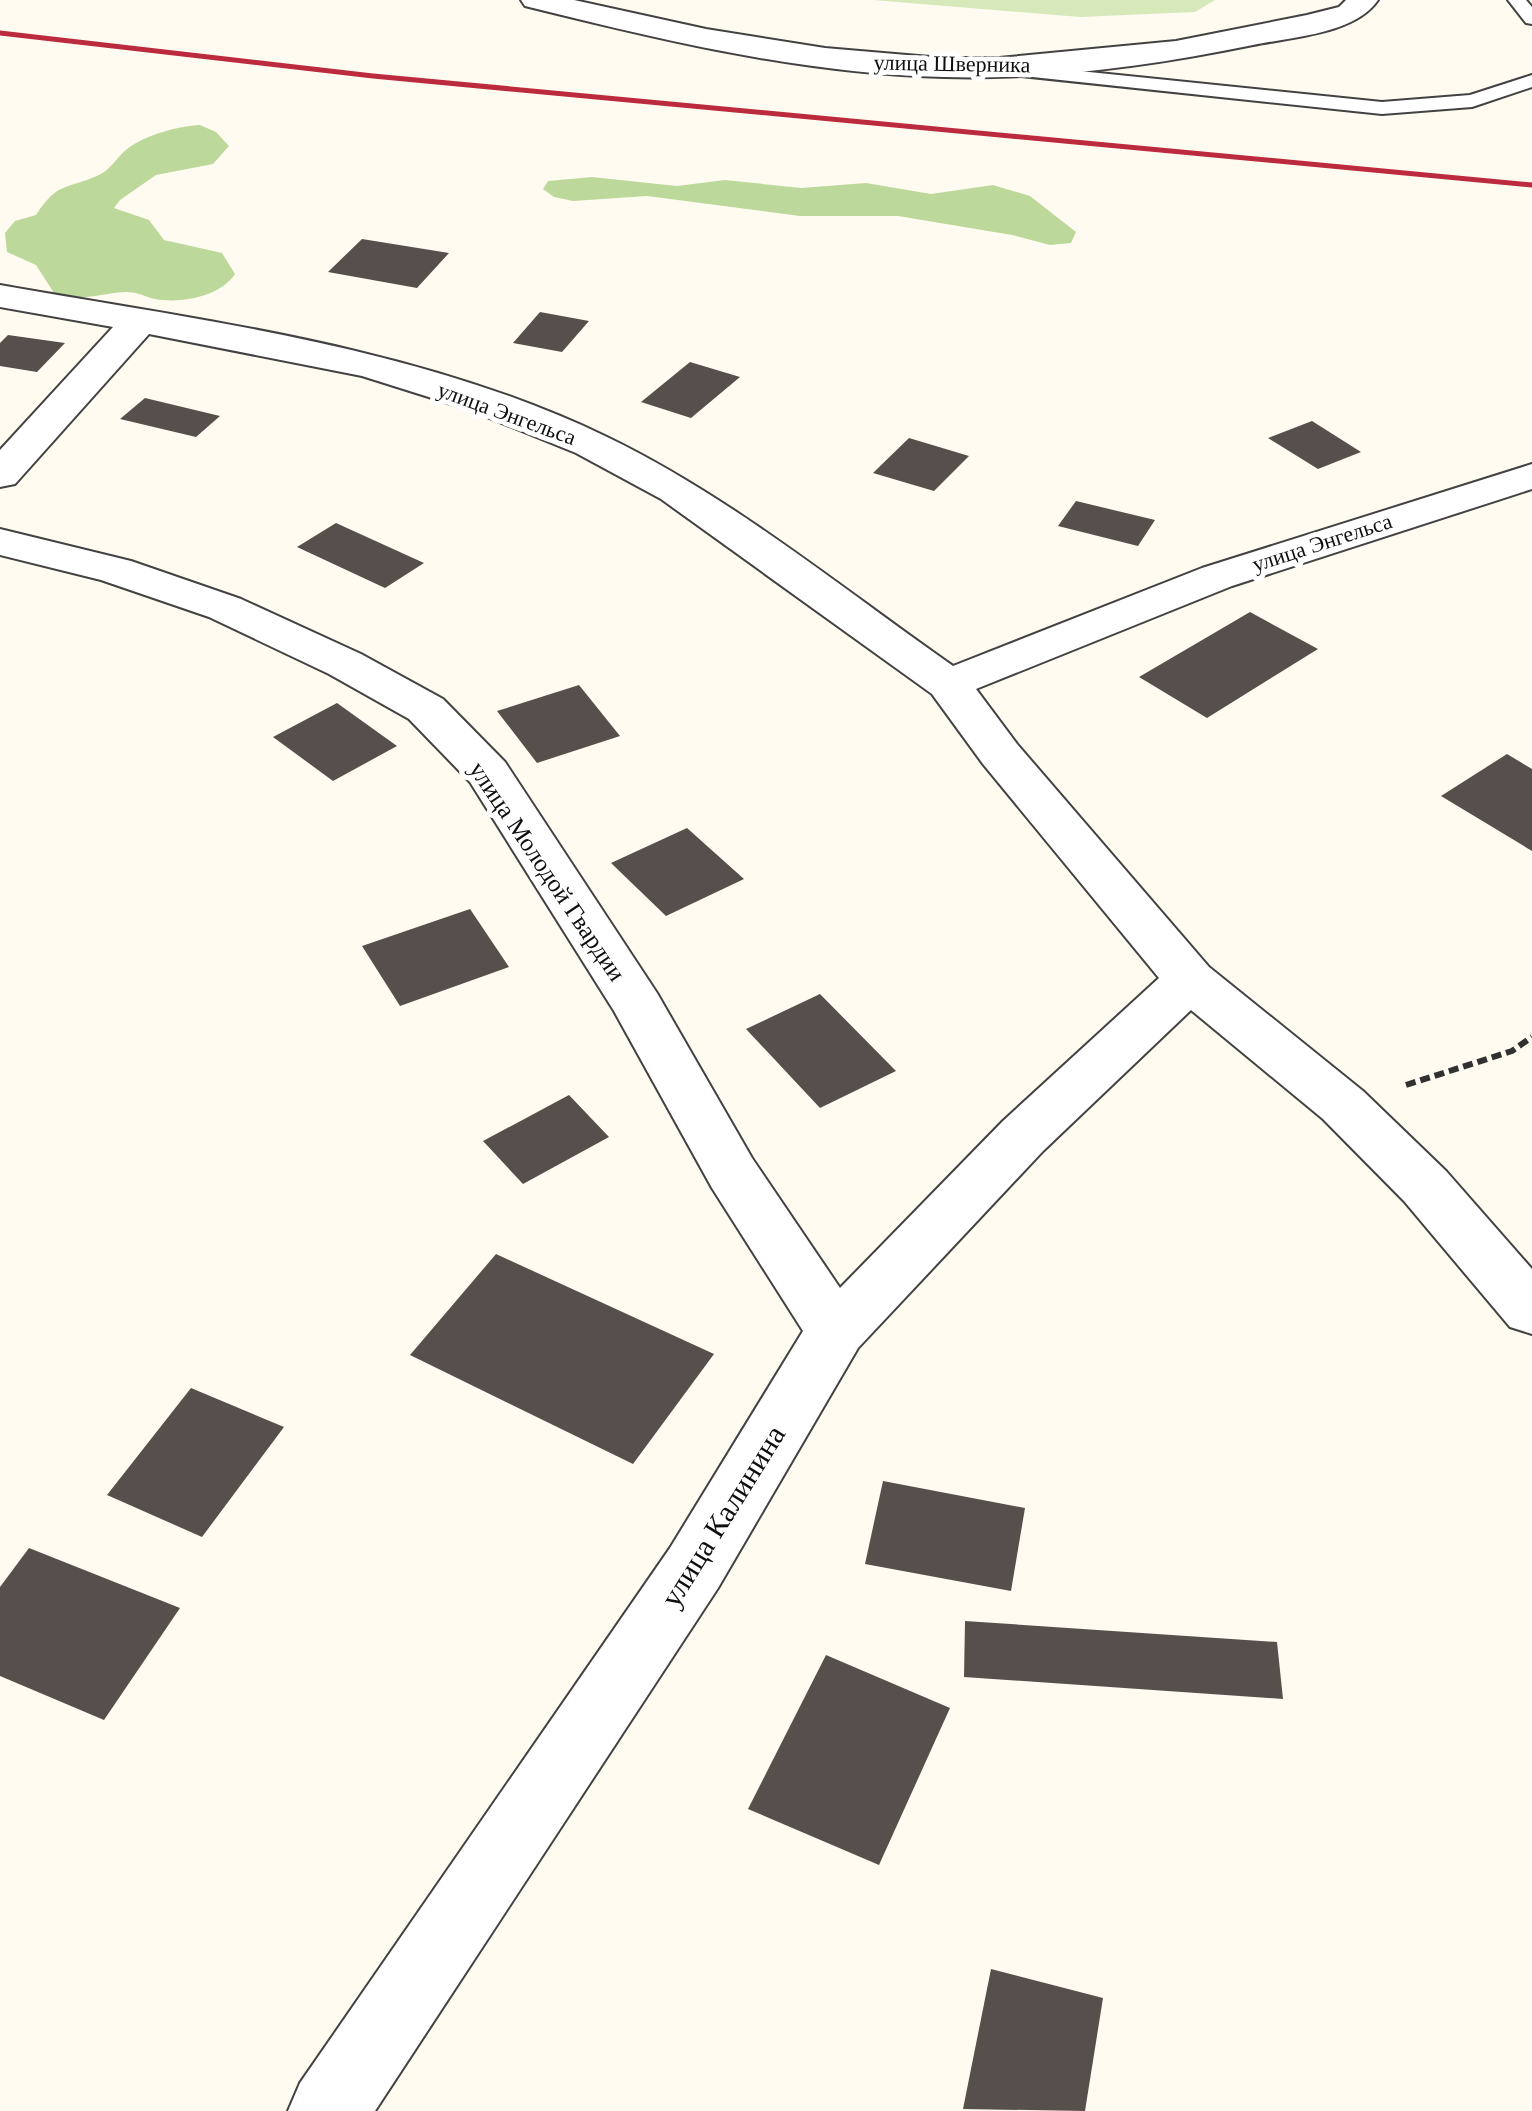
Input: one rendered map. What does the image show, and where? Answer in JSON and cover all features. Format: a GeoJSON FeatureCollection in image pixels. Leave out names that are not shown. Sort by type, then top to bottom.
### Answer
{"type":"FeatureCollection","features":[{"type":"Feature","properties":{"kind":"street","name":"улица Шверника"},"geometry":{"type":"LineString","coordinates":[[536,0],[672,33],[858,61],[996,68],[1200,48],[1350,13],[1364,0]]}},
{"type":"Feature","properties":{"kind":"street","name":"улица Энгельса"},"geometry":{"type":"LineString","coordinates":[[0,296],[372,367],[484,402],[590,444],[676,490],[948,684],[1000,754],[1190,980],[1342,1105],[1425,1186],[1532,1310]]}},
{"type":"Feature","properties":{"kind":"street"},"geometry":{"type":"LineString","coordinates":[[0,474],[140,321]]}},
{"type":"Feature","properties":{"kind":"street","name":"улица Энгельса"},"geometry":{"type":"LineString","coordinates":[[948,684],[1217,577],[1532,476]]}},
{"type":"Feature","properties":{"kind":"street","name":"улица Молодой Гвардии"},"geometry":{"type":"LineString","coordinates":[[0,542],[116,570],[224,608],[345,664],[426,710],[488,772],[638,1006],[732,1173],[836,1331]]}},
{"type":"Feature","properties":{"kind":"street","name":"улица Калинина"},"geometry":{"type":"LineString","coordinates":[[328,2111],[694,1568],[836,1331],[1022,1136],[1190,980]]}},
{"type":"Feature","properties":{"kind":"lane"},"geometry":{"type":"LineString","coordinates":[[1517,0],[1532,19]]}},
{"type":"Feature","properties":{"kind":"lane"},"geometry":{"type":"LineString","coordinates":[[996,68],[1382,108],[1472,101],[1532,81]]}},
{"type":"Feature","properties":{"kind":"path"},"geometry":{"type":"LineString","coordinates":[[1342,1105],[1512,1051],[1532,1037]]}},
{"type":"Feature","properties":{"kind":"green space"},"geometry":{"type":"Polygon","coordinates":[[[873,0],[1215,0],[1195,12],[1080,17],[873,0]]]}},
{"type":"Feature","properties":{"kind":"green space"},"geometry":{"type":"Polygon","coordinates":[[[200,125],[216,132],[229,146],[213,164],[156,175],[114,208],[149,220],[164,240],[222,253],[235,274],[220,288],[200,297],[176,300],[129,292],[65,296],[54,293],[36,265],[7,252],[5,233],[15,221],[36,215],[57,191],[103,173],[143,139],[200,125]]]}},
{"type":"Feature","properties":{"kind":"green space"},"geometry":{"type":"Polygon","coordinates":[[[592,177],[677,186],[725,180],[801,188],[866,183],[931,194],[993,185],[1030,196],[1076,232],[1071,243],[1050,245],[898,216],[800,216],[647,196],[573,201],[554,197],[543,189],[548,181],[592,177]]]}},
{"type":"Feature","properties":{"kind":"building"},"geometry":{"type":"Polygon","coordinates":[[[362,239],[449,253],[417,288],[328,272],[362,239]]]}},
{"type":"Feature","properties":{"kind":"building"},"geometry":{"type":"Polygon","coordinates":[[[540,312],[589,321],[562,352],[513,343],[540,312]]]}},
{"type":"Feature","properties":{"kind":"building"},"geometry":{"type":"Polygon","coordinates":[[[8,335],[65,343],[37,372],[0,366],[0,343],[8,335]]]}},
{"type":"Feature","properties":{"kind":"building"},"geometry":{"type":"Polygon","coordinates":[[[690,362],[740,377],[691,418],[641,402],[690,362]]]}},
{"type":"Feature","properties":{"kind":"building"},"geometry":{"type":"Polygon","coordinates":[[[145,398],[220,416],[196,437],[120,419],[145,398]]]}},
{"type":"Feature","properties":{"kind":"building"},"geometry":{"type":"Polygon","coordinates":[[[1312,421],[1361,452],[1318,469],[1268,438],[1312,421]]]}},
{"type":"Feature","properties":{"kind":"building"},"geometry":{"type":"Polygon","coordinates":[[[909,438],[969,456],[934,491],[873,473],[909,438]]]}},
{"type":"Feature","properties":{"kind":"building"},"geometry":{"type":"Polygon","coordinates":[[[1076,501],[1155,520],[1138,546],[1058,526],[1076,501]]]}},
{"type":"Feature","properties":{"kind":"building"},"geometry":{"type":"Polygon","coordinates":[[[336,523],[424,563],[385,588],[297,547],[336,523]]]}},
{"type":"Feature","properties":{"kind":"building"},"geometry":{"type":"Polygon","coordinates":[[[1250,612],[1318,649],[1207,718],[1139,677],[1250,612]]]}},
{"type":"Feature","properties":{"kind":"building"},"geometry":{"type":"Polygon","coordinates":[[[579,685],[620,736],[537,763],[497,711],[579,685]]]}},
{"type":"Feature","properties":{"kind":"building"},"geometry":{"type":"Polygon","coordinates":[[[337,703],[397,746],[333,781],[273,737],[337,703]]]}},
{"type":"Feature","properties":{"kind":"building"},"geometry":{"type":"Polygon","coordinates":[[[1507,754],[1532,769],[1532,851],[1441,796],[1507,754]]]}},
{"type":"Feature","properties":{"kind":"building"},"geometry":{"type":"Polygon","coordinates":[[[687,828],[744,879],[666,916],[611,863],[687,828]]]}},
{"type":"Feature","properties":{"kind":"building"},"geometry":{"type":"Polygon","coordinates":[[[470,909],[509,967],[400,1006],[362,946],[470,909]]]}},
{"type":"Feature","properties":{"kind":"building"},"geometry":{"type":"Polygon","coordinates":[[[820,994],[896,1071],[820,1108],[746,1029],[820,994]]]}},
{"type":"Feature","properties":{"kind":"building"},"geometry":{"type":"Polygon","coordinates":[[[569,1095],[609,1137],[523,1184],[483,1141],[569,1095]]]}},
{"type":"Feature","properties":{"kind":"building"},"geometry":{"type":"Polygon","coordinates":[[[496,1254],[714,1354],[633,1464],[410,1355],[496,1254]]]}},
{"type":"Feature","properties":{"kind":"building"},"geometry":{"type":"Polygon","coordinates":[[[191,1388],[284,1427],[202,1537],[107,1495],[191,1388]]]}},
{"type":"Feature","properties":{"kind":"building"},"geometry":{"type":"Polygon","coordinates":[[[883,1481],[1025,1508],[1011,1591],[865,1564],[883,1481]]]}},
{"type":"Feature","properties":{"kind":"building"},"geometry":{"type":"Polygon","coordinates":[[[29,1548],[180,1608],[104,1720],[0,1676],[0,1587],[29,1548]]]}},
{"type":"Feature","properties":{"kind":"building"},"geometry":{"type":"Polygon","coordinates":[[[965,1621],[1277,1642],[1283,1699],[964,1677],[965,1621]]]}},
{"type":"Feature","properties":{"kind":"building"},"geometry":{"type":"Polygon","coordinates":[[[826,1655],[950,1708],[879,1865],[748,1809],[826,1655]]]}},
{"type":"Feature","properties":{"kind":"building"},"geometry":{"type":"Polygon","coordinates":[[[991,1969],[1103,1998],[1085,2111],[963,2109],[991,1969]]]}},
{"type":"Feature","properties":{"kind":"railway"},"geometry":{"type":"LineString","coordinates":[[0,33],[373,76],[1532,185]]}}]}
